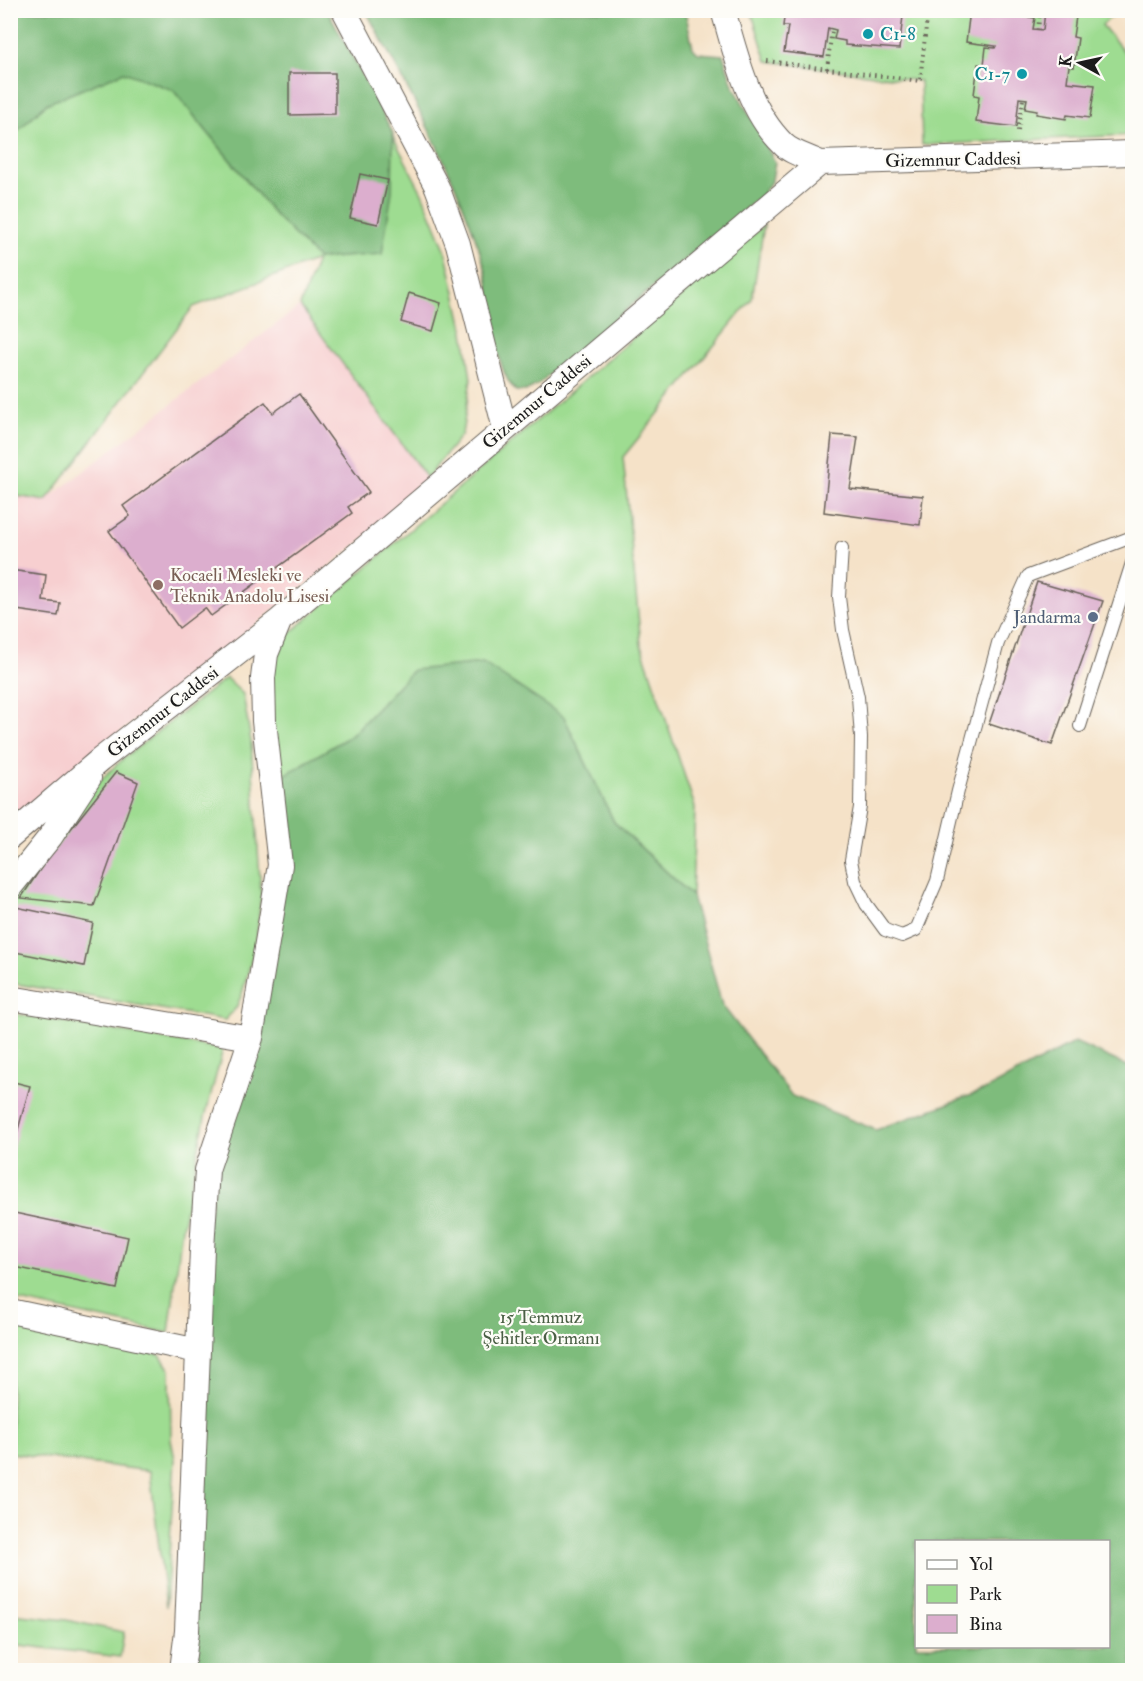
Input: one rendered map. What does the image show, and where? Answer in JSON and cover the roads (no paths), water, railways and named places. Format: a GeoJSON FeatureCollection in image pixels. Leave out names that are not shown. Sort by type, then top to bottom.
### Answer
{"type":"FeatureCollection","features":[{"type":"Feature","properties":{"kind":"street"},"geometry":{"type":"LineString","coordinates":[[344,10],[437,187],[458,244],[505,429]]}},
{"type":"Feature","properties":{"kind":"street"},"geometry":{"type":"LineString","coordinates":[[723,10],[747,86],[762,117],[784,146],[820,163]]}},
{"type":"Feature","properties":{"kind":"street","name":"Gizemnur Caddesi"},"geometry":{"type":"LineString","coordinates":[[10,837],[100,760],[280,620],[820,163],[1132,153]]}},
{"type":"Feature","properties":{"kind":"street"},"geometry":{"type":"LineString","coordinates":[[182,1671],[187,1631],[207,1170],[251,1038],[280,865],[264,721],[262,678],[266,654],[280,620]]}},
{"type":"Feature","properties":{"kind":"street"},"geometry":{"type":"LineString","coordinates":[[10,887],[51,836],[100,760]]}},
{"type":"Feature","properties":{"kind":"street"},"geometry":{"type":"LineString","coordinates":[[10,998],[251,1038]]}},
{"type":"Feature","properties":{"kind":"street"},"geometry":{"type":"LineString","coordinates":[[10,1311],[198,1351]]}},
{"type":"Feature","properties":{"kind":"lane"},"geometry":{"type":"LineString","coordinates":[[842,548],[842,619],[858,697],[861,737],[860,807],[851,860],[855,881],[866,904],[885,930],[902,936],[916,930],[937,881],[958,791],[998,643],[1028,576],[1132,537]]}},
{"type":"Feature","properties":{"kind":"lane"},"geometry":{"type":"LineString","coordinates":[[1080,726],[1132,563]]}},
{"type":"Feature","properties":{"kind":"place","name":"C1-8"},"geometry":{"type":"Point","coordinates":[868,34]}},
{"type":"Feature","properties":{"kind":"place","name":"C1-7"},"geometry":{"type":"Point","coordinates":[1022,74]}},
{"type":"Feature","properties":{"kind":"place","name":"Kocaeli Mesleki ve Teknik Anadolu Lisesi"},"geometry":{"type":"Point","coordinates":[158,585]}},
{"type":"Feature","properties":{"kind":"place","name":"Jandarma"},"geometry":{"type":"Point","coordinates":[1093,617]}},
{"type":"Feature","properties":{"kind":"park label","name":"15 Temmuz Şehitler Ormanı"},"geometry":{"type":"Point","coordinates":[541,1327]}}]}
